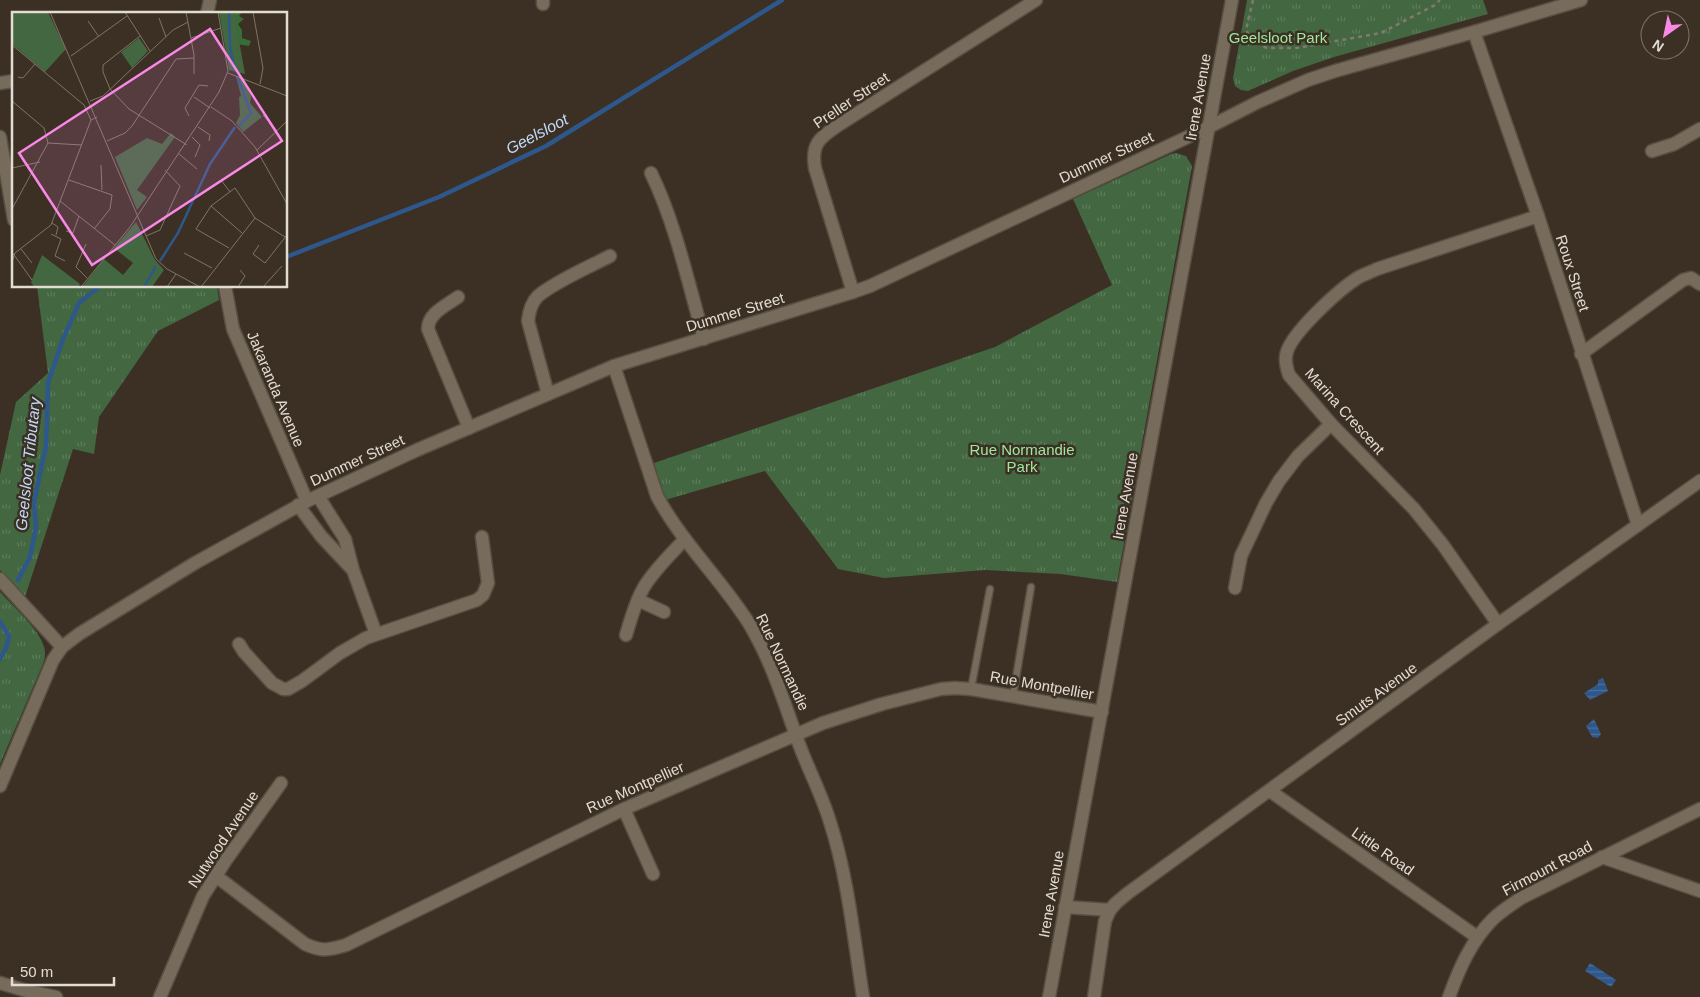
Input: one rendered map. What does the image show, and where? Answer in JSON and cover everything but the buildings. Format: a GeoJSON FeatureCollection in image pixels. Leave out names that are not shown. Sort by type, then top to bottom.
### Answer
{"type":"FeatureCollection","features":[{"type":"Feature","properties":{"kind":"street","name":"Preller Street"},"geometry":{"type":"LineString","coordinates":[[852,292],[815,168],[813,153],[817,143],[837,126],[1036,0]]}},
{"type":"Feature","properties":{"kind":"street","name":"Irene Avenue"},"geometry":{"type":"LineString","coordinates":[[1049,997],[1232,0]]}},
{"type":"Feature","properties":{"kind":"street","name":"Dummer Street"},"geometry":{"type":"LineString","coordinates":[[0,786],[53,660],[62,647],[79,634],[194,564],[308,501],[469,428],[614,366],[852,292],[1308,80],[1359,63],[1474,32],[1581,0]]}},
{"type":"Feature","properties":{"kind":"street","name":"Roux Street"},"geometry":{"type":"LineString","coordinates":[[1474,32],[1538,216],[1638,525]]}},
{"type":"Feature","properties":{"kind":"street"},"geometry":{"type":"LineString","coordinates":[[1652,151],[1674,144],[1700,129]]}},
{"type":"Feature","properties":{"kind":"street"},"geometry":{"type":"LineString","coordinates":[[0,137],[12,208]]}},
{"type":"Feature","properties":{"kind":"street"},"geometry":{"type":"LineString","coordinates":[[652,173],[660,191],[676,241],[704,339]]}},
{"type":"Feature","properties":{"kind":"street","name":"Marina Crescent"},"geometry":{"type":"LineString","coordinates":[[1498,624],[1443,545],[1414,509],[1331,424],[1290,375],[1286,366],[1286,355],[1290,343],[1298,332],[1360,276],[1538,216]]}},
{"type":"Feature","properties":{"kind":"street"},"geometry":{"type":"LineString","coordinates":[[548,394],[528,321],[529,311],[538,297],[568,278],[610,256]]}},
{"type":"Feature","properties":{"kind":"street"},"geometry":{"type":"LineString","coordinates":[[1582,354],[1682,280],[1691,278],[1700,284]]}},
{"type":"Feature","properties":{"kind":"street","name":"Jakaranda Avenue"},"geometry":{"type":"LineString","coordinates":[[225,288],[233,328],[308,501]]}},
{"type":"Feature","properties":{"kind":"street"},"geometry":{"type":"LineString","coordinates":[[458,298],[432,316],[428,322],[428,328],[469,428]]}},
{"type":"Feature","properties":{"kind":"street","name":"Rue Normandie"},"geometry":{"type":"LineString","coordinates":[[614,366],[657,496],[664,510],[738,608],[751,627],[766,656],[831,823],[843,874],[863,997]]}},
{"type":"Feature","properties":{"kind":"street"},"geometry":{"type":"LineString","coordinates":[[1235,588],[1241,556],[1266,502],[1298,456],[1331,424]]}},
{"type":"Feature","properties":{"kind":"street","name":"Smuts Avenue"},"geometry":{"type":"LineString","coordinates":[[1110,910],[1128,893],[1498,624],[1700,481]]}},
{"type":"Feature","properties":{"kind":"street"},"geometry":{"type":"LineString","coordinates":[[308,501],[321,536],[353,570]]}},
{"type":"Feature","properties":{"kind":"street"},"geometry":{"type":"LineString","coordinates":[[308,501],[344,538],[353,570],[376,634]]}},
{"type":"Feature","properties":{"kind":"street"},"geometry":{"type":"LineString","coordinates":[[239,644],[272,683],[283,689],[288,689],[354,644],[376,634],[477,600],[483,595],[488,582],[482,537]]}},
{"type":"Feature","properties":{"kind":"street"},"geometry":{"type":"LineString","coordinates":[[626,636],[638,600],[651,577],[685,539]]}},
{"type":"Feature","properties":{"kind":"street"},"geometry":{"type":"LineString","coordinates":[[0,579],[62,647]]}},
{"type":"Feature","properties":{"kind":"street"},"geometry":{"type":"LineString","coordinates":[[638,600],[664,612]]}},
{"type":"Feature","properties":{"kind":"street","name":"Rue Montpellier"},"geometry":{"type":"LineString","coordinates":[[216,876],[305,944],[322,950],[331,949],[346,945],[624,809],[823,723],[882,704],[941,689],[971,688],[1102,712]]}},
{"type":"Feature","properties":{"kind":"street","name":"Nutwood Avenue"},"geometry":{"type":"LineString","coordinates":[[160,997],[203,896],[281,783]]}},
{"type":"Feature","properties":{"kind":"street","name":"Little Road"},"geometry":{"type":"LineString","coordinates":[[1270,791],[1477,937]]}},
{"type":"Feature","properties":{"kind":"street"},"geometry":{"type":"LineString","coordinates":[[624,809],[652,874]]}},
{"type":"Feature","properties":{"kind":"street","name":"Firmount Road"},"geometry":{"type":"LineString","coordinates":[[1449,997],[1458,972],[1477,937],[1494,918],[1521,898],[1700,809]]}},
{"type":"Feature","properties":{"kind":"street"},"geometry":{"type":"LineString","coordinates":[[1602,857],[1700,891]]}},
{"type":"Feature","properties":{"kind":"street"},"geometry":{"type":"LineString","coordinates":[[1065,907],[1110,910],[1105,921],[1094,997]]}},
{"type":"Feature","properties":{"kind":"street"},"geometry":{"type":"LineString","coordinates":[[0,983],[56,997]]}},
{"type":"Feature","properties":{"kind":"lane"},"geometry":{"type":"LineString","coordinates":[[1013,696],[1031,587]]}},
{"type":"Feature","properties":{"kind":"lane"},"geometry":{"type":"LineString","coordinates":[[971,688],[990,589]]}},
{"type":"Feature","properties":{"kind":"path"},"geometry":{"type":"LineString","coordinates":[[1253,0],[1246,30],[1253,42],[1267,48],[1297,48],[1381,33],[1435,5],[1440,0]]}},
{"type":"Feature","properties":{"kind":"green space","name":"Geelsloot Park"},"geometry":{"type":"Polygon","coordinates":[[[1247,0],[1483,0],[1488,14],[1334,57],[1293,71],[1248,91],[1241,90],[1235,86],[1233,78],[1247,0]]]}},
{"type":"Feature","properties":{"kind":"green space","name":"Rue Normandie Park"},"geometry":{"type":"Polygon","coordinates":[[[1176,153],[1186,156],[1192,166],[1117,582],[1060,574],[985,570],[884,578],[838,569],[765,471],[665,500],[654,463],[995,347],[1112,285],[1073,199],[1176,153]]]}},
{"type":"Feature","properties":{"kind":"green space"},"geometry":{"type":"Polygon","coordinates":[[[37,288],[217,288],[219,300],[158,331],[99,417],[94,454],[73,449],[25,597],[0,570],[0,475],[16,402],[48,373],[37,288]]]}},
{"type":"Feature","properties":{"kind":"green space"},"geometry":{"type":"Polygon","coordinates":[[[0,592],[37,633],[44,647],[45,654],[43,664],[0,764],[0,592]]]}},
{"type":"Feature","properties":{"kind":"water"},"geometry":{"type":"Polygon","coordinates":[[[1603,678],[1608,691],[1590,700],[1584,693],[1598,684],[1598,680],[1603,678]]]}},
{"type":"Feature","properties":{"kind":"water"},"geometry":{"type":"Polygon","coordinates":[[[1594,719],[1601,734],[1598,738],[1592,737],[1586,726],[1594,719]]]}},
{"type":"Feature","properties":{"kind":"water"},"geometry":{"type":"Polygon","coordinates":[[[1590,963],[1616,980],[1611,987],[1585,971],[1590,963]]]}},
{"type":"Feature","properties":{"kind":"waterway","name":"Geelsloot"},"geometry":{"type":"LineString","coordinates":[[288,256],[439,197],[546,146],[782,0]]}},
{"type":"Feature","properties":{"kind":"waterway","name":"Geelsloot Tributary"},"geometry":{"type":"LineString","coordinates":[[18,580],[30,557],[36,527],[34,502],[46,446],[48,383],[63,339],[79,303],[98,288]]}},
{"type":"Feature","properties":{"kind":"waterway","name":"Geelsloot Tributary"},"geometry":{"type":"LineString","coordinates":[[0,622],[9,636],[6,648],[0,659]]}}]}
